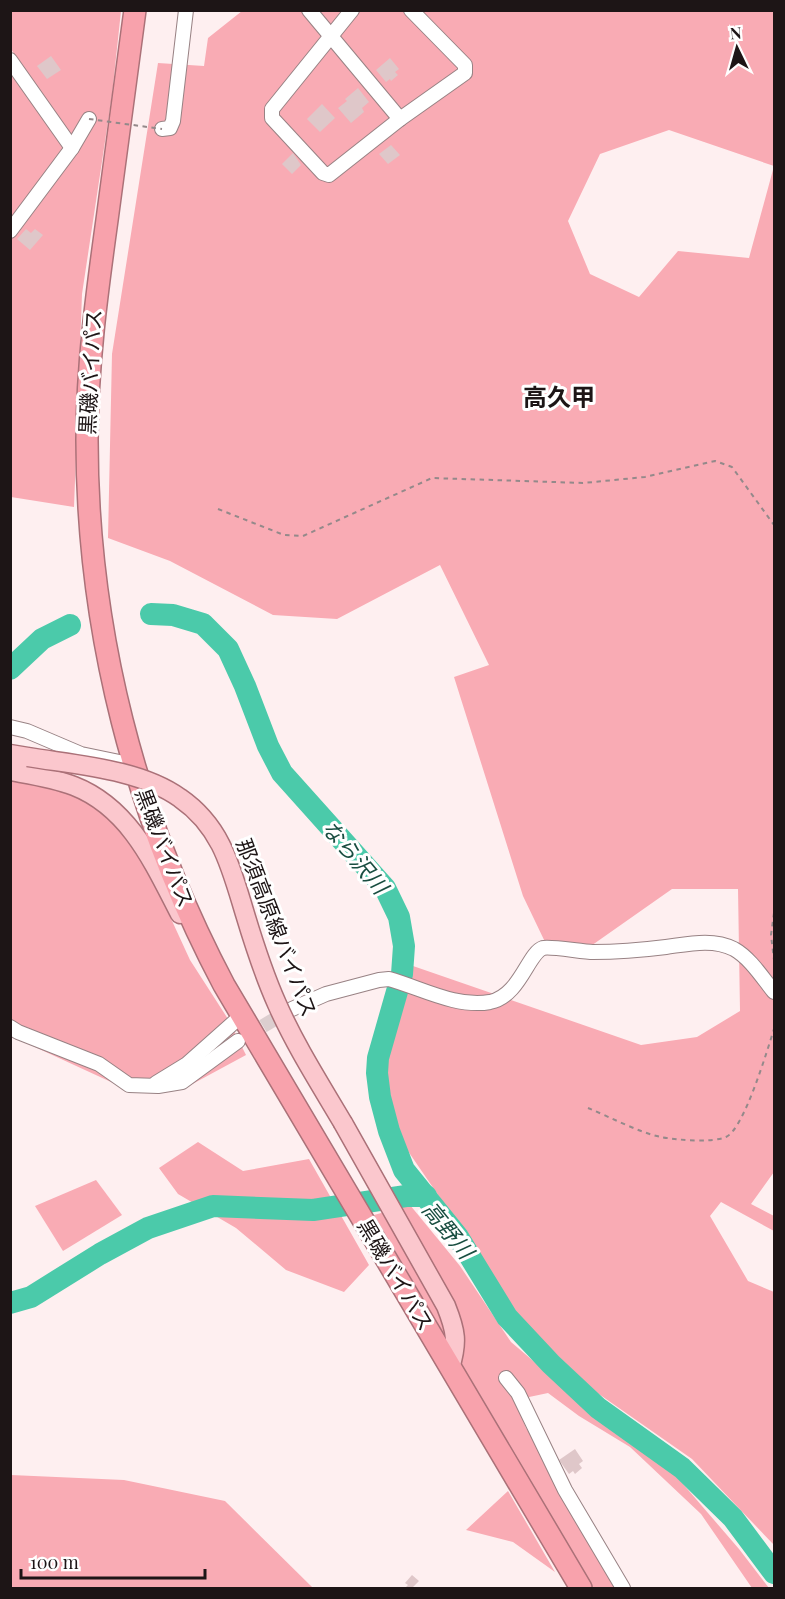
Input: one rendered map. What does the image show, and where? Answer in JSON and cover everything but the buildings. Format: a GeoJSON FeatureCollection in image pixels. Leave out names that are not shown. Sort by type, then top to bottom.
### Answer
{"type":"FeatureCollection","features":[{"type":"Feature","properties":{"kind":"highway","name":"黒磯バイパス"},"geometry":{"type":"LineString","coordinates":[[135,10],[96,301],[87,439],[90,519],[103,632],[115,694],[134,765],[171,873],[204,948],[224,985],[581,1588]]}},
{"type":"Feature","properties":{"kind":"main road","name":"那須高原線バイパス"},"geometry":{"type":"LineString","coordinates":[[19,756],[99,769],[146,780],[181,798],[211,828],[222,845],[231,866],[256,949],[278,1006],[305,1059],[446,1306],[454,1326],[456,1349],[450,1368]]}},
{"type":"Feature","properties":{"kind":"main road"},"geometry":{"type":"LineString","coordinates":[[10,771],[73,786],[96,796],[127,823],[145,848],[184,922],[224,985]]}},
{"type":"Feature","properties":{"kind":"street"},"geometry":{"type":"LineString","coordinates":[[162,129],[170,128],[173,121],[186,10]]}},
{"type":"Feature","properties":{"kind":"street"},"geometry":{"type":"LineString","coordinates":[[309,10],[400,119]]}},
{"type":"Feature","properties":{"kind":"street"},"geometry":{"type":"LineString","coordinates":[[352,10],[272,109],[272,118],[323,173],[329,175],[400,119],[465,73],[465,65],[411,10]]}},
{"type":"Feature","properties":{"kind":"street"},"geometry":{"type":"LineString","coordinates":[[10,60],[72,148]]}},
{"type":"Feature","properties":{"kind":"street"},"geometry":{"type":"LineString","coordinates":[[10,231],[72,148],[89,119]]}},
{"type":"Feature","properties":{"kind":"street"},"geometry":{"type":"LineString","coordinates":[[10,727],[27,731],[81,754],[134,765]]}},
{"type":"Feature","properties":{"kind":"street"},"geometry":{"type":"LineString","coordinates":[[292,1009],[326,994],[389,979],[467,1003],[489,1002],[502,999],[520,979],[537,952],[544,948],[593,952],[667,947],[695,942],[733,948],[745,957],[774,992]]}},
{"type":"Feature","properties":{"kind":"street"},"geometry":{"type":"LineString","coordinates":[[152,1086],[187,1064],[241,1016]]}},
{"type":"Feature","properties":{"kind":"street"},"geometry":{"type":"LineString","coordinates":[[10,1027],[28,1037],[99,1064],[129,1085],[152,1086],[182,1082],[238,1041]]}},
{"type":"Feature","properties":{"kind":"street"},"geometry":{"type":"LineString","coordinates":[[506,1378],[518,1393],[565,1490],[622,1588]]}},
{"type":"Feature","properties":{"kind":"path"},"geometry":{"type":"LineString","coordinates":[[89,119],[162,129]]}},
{"type":"Feature","properties":{"kind":"path"},"geometry":{"type":"LineString","coordinates":[[218,509],[284,535],[303,536],[432,478],[583,483],[645,477],[715,461],[732,466],[774,525]]}},
{"type":"Feature","properties":{"kind":"path"},"geometry":{"type":"LineString","coordinates":[[774,913],[771,935],[774,960]]}},
{"type":"Feature","properties":{"kind":"path"},"geometry":{"type":"LineString","coordinates":[[588,1108],[661,1137],[705,1141],[726,1137],[738,1124],[758,1078],[774,1029]]}},
{"type":"Feature","properties":{"kind":"shaded area"},"geometry":{"type":"Polygon","coordinates":[[[10,11],[121,11],[112,95],[82,294],[74,507],[11,497],[10,78],[24,69],[11,49],[10,11]]]}},
{"type":"Feature","properties":{"kind":"shaded area"},"geometry":{"type":"Polygon","coordinates":[[[242,11],[774,11],[774,166],[774,1172],[751,1204],[774,1216],[774,1231],[721,1202],[710,1216],[748,1281],[774,1292],[774,1545],[692,1459],[596,1392],[519,1319],[469,1240],[399,1138],[386,1075],[392,1033],[413,966],[641,1045],[697,1037],[740,1011],[738,889],[672,889],[588,948],[546,944],[523,896],[454,677],[489,665],[440,565],[337,619],[273,615],[170,561],[108,538],[112,354],[158,63],[204,66],[208,38],[242,11]],[[669,130],[600,154],[568,221],[590,274],[639,297],[678,251],[749,258],[774,166],[669,130]]]}},
{"type":"Feature","properties":{"kind":"shaded area"},"geometry":{"type":"Polygon","coordinates":[[[11,779],[68,792],[109,815],[145,862],[190,960],[228,1019],[246,1055],[185,1088],[135,1093],[11,1036],[11,779]]]}},
{"type":"Feature","properties":{"kind":"shaded area"},"geometry":{"type":"Polygon","coordinates":[[[198,1142],[243,1171],[309,1159],[369,1265],[344,1292],[286,1270],[236,1228],[178,1194],[159,1168],[198,1142]]]}},
{"type":"Feature","properties":{"kind":"shaded area"},"geometry":{"type":"Polygon","coordinates":[[[96,1180],[122,1215],[63,1251],[35,1206],[96,1180]]]}},
{"type":"Feature","properties":{"kind":"shaded area"},"geometry":{"type":"Polygon","coordinates":[[[410,1205],[460,1266],[511,1342],[579,1400],[632,1435],[677,1477],[769,1588],[752,1588],[701,1514],[630,1447],[579,1416],[548,1393],[515,1400],[526,1428],[579,1503],[628,1588],[593,1588],[374,1215],[410,1205]]]}},
{"type":"Feature","properties":{"kind":"shaded area"},"geometry":{"type":"Polygon","coordinates":[[[11,1475],[124,1480],[225,1501],[313,1588],[11,1588],[11,1475]]]}},
{"type":"Feature","properties":{"kind":"shaded area"},"geometry":{"type":"Polygon","coordinates":[[[508,1491],[555,1572],[513,1542],[466,1530],[508,1491]]]}},
{"type":"Feature","properties":{"kind":"waterway","name":"なら沢川"},"geometry":{"type":"LineString","coordinates":[[151,614],[173,615],[203,624],[228,649],[268,746],[282,773],[385,888],[399,917],[404,946],[402,974],[378,1058],[377,1073],[380,1097],[389,1131],[404,1170],[458,1237],[507,1317],[551,1364],[598,1408],[682,1468],[733,1518],[774,1573]]}},
{"type":"Feature","properties":{"kind":"waterway","name":"なら沢川"},"geometry":{"type":"LineString","coordinates":[[10,669],[42,639],[70,625]]}},
{"type":"Feature","properties":{"kind":"waterway","name":"高野川"},"geometry":{"type":"LineString","coordinates":[[10,1303],[31,1297],[100,1254],[148,1228],[213,1206],[313,1210],[406,1196],[426,1196]]}},
{"type":"Feature","properties":{"kind":"tunnel"},"geometry":{"type":"LineString","coordinates":[[245,1037],[288,1011]]}},
{"type":"Feature","properties":{"kind":"district","name":"高久甲"},"geometry":{"type":"Point","coordinates":[559,398]}}]}
